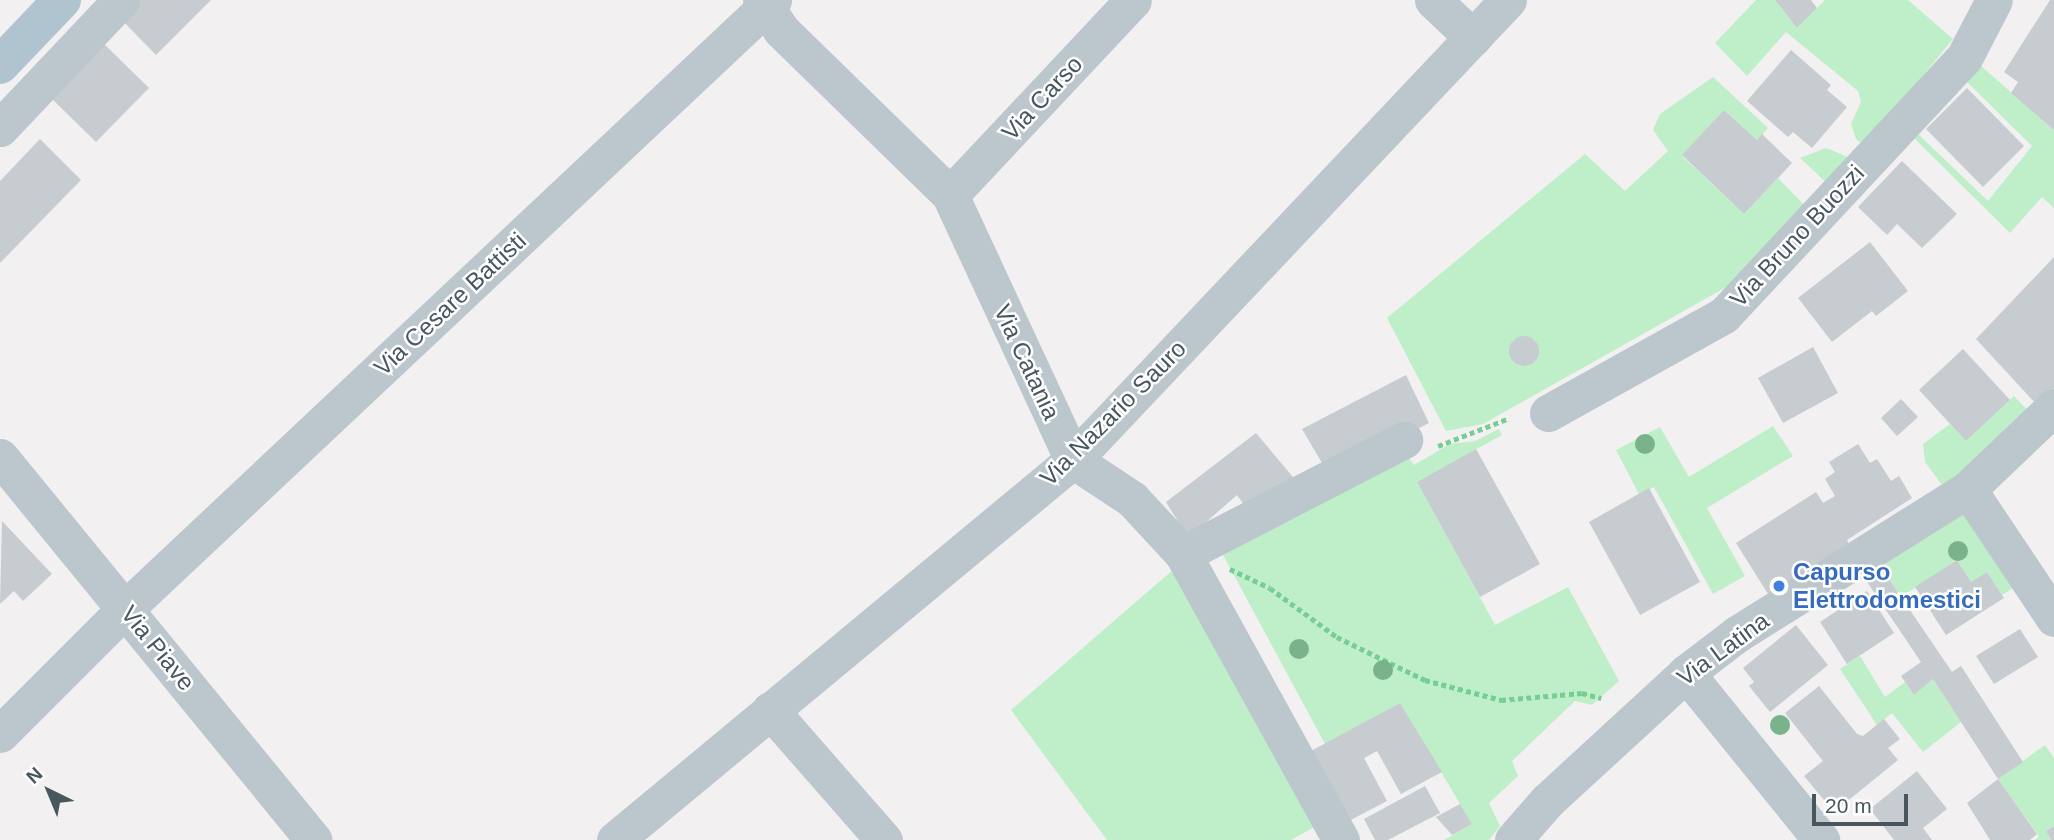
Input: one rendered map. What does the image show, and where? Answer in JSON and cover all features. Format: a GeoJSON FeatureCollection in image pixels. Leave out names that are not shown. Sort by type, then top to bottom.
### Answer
{"type":"FeatureCollection","features":[{"type":"Feature","properties":{"kind":"main road"},"geometry":{"type":"LineString","coordinates":[[0,65],[62,0]]}},
{"type":"Feature","properties":{"kind":"street"},"geometry":{"type":"LineString","coordinates":[[0,128],[121,0]]}},
{"type":"Feature","properties":{"kind":"street","name":"Via Carso"},"geometry":{"type":"LineString","coordinates":[[950,195],[1133,0]]}},
{"type":"Feature","properties":{"kind":"street"},"geometry":{"type":"LineString","coordinates":[[1433,0],[1473,38]]}},
{"type":"Feature","properties":{"kind":"street","name":"Via Nazario Sauro"},"geometry":{"type":"LineString","coordinates":[[615,840],[1073,460],[1508,0]]}},
{"type":"Feature","properties":{"kind":"street","name":"Via Bruno Buozzi"},"geometry":{"type":"LineString","coordinates":[[1548,413],[1724,315],[1964,58],[1994,0]]}},
{"type":"Feature","properties":{"kind":"street","name":"Via Catania"},"geometry":{"type":"LineString","coordinates":[[767,2],[781,30],[950,195],[1073,460]]}},
{"type":"Feature","properties":{"kind":"street","name":"Via Cesare Battisti"},"geometry":{"type":"LineString","coordinates":[[0,734],[126,608],[767,2]]}},
{"type":"Feature","properties":{"kind":"street","name":"Via Latina"},"geometry":{"type":"LineString","coordinates":[[1513,840],[1547,801],[1686,673],[1737,634],[1968,489],[2054,407]]}},
{"type":"Feature","properties":{"kind":"street"},"geometry":{"type":"LineString","coordinates":[[1189,565],[1404,440]]}},
{"type":"Feature","properties":{"kind":"street","name":"Via Piave"},"geometry":{"type":"LineString","coordinates":[[0,457],[313,840]]}},
{"type":"Feature","properties":{"kind":"street"},"geometry":{"type":"LineString","coordinates":[[1073,460],[1132,499],[1189,565],[1341,840]]}},
{"type":"Feature","properties":{"kind":"street"},"geometry":{"type":"LineString","coordinates":[[1968,489],[2054,618]]}},
{"type":"Feature","properties":{"kind":"street"},"geometry":{"type":"LineString","coordinates":[[1686,673],[1821,840]]}},
{"type":"Feature","properties":{"kind":"street"},"geometry":{"type":"LineString","coordinates":[[770,710],[884,840]]}},
{"type":"Feature","properties":{"kind":"path"},"geometry":{"type":"LineString","coordinates":[[1404,440],[1419,456],[1507,419]]}},
{"type":"Feature","properties":{"kind":"path"},"geometry":{"type":"LineString","coordinates":[[1189,565],[1231,569],[1270,588],[1337,637],[1425,680],[1501,700],[1582,693],[1601,698]]}},
{"type":"Feature","properties":{"kind":"green space"},"geometry":{"type":"Polygon","coordinates":[[[1756,0],[1775,0],[1797,28],[1825,0],[1908,0],[1953,39],[1865,146],[1856,139],[1851,124],[1861,102],[1858,91],[1786,32],[1747,76],[1715,43],[1756,0]]]}},
{"type":"Feature","properties":{"kind":"green space"},"geometry":{"type":"Polygon","coordinates":[[[1980,65],[2054,130],[2054,208],[2042,197],[2010,233],[1912,136],[1916,132],[1988,201],[2032,146],[1965,80],[1980,65]]]}},
{"type":"Feature","properties":{"kind":"green space"},"geometry":{"type":"Polygon","coordinates":[[[1713,77],[1768,128],[1757,140],[1724,110],[1682,156],[1744,214],[1778,178],[1807,208],[1744,277],[1483,424],[1446,431],[1387,318],[1585,154],[1625,191],[1668,151],[1653,130],[1660,114],[1713,77]]]}},
{"type":"Feature","properties":{"kind":"green space"},"geometry":{"type":"Polygon","coordinates":[[[1826,148],[1853,159],[1829,185],[1800,158],[1826,148]]]}},
{"type":"Feature","properties":{"kind":"green space"},"geometry":{"type":"Polygon","coordinates":[[[2014,396],[2031,414],[1945,489],[1925,462],[1923,444],[1950,424],[1966,441],[2014,396]]]}},
{"type":"Feature","properties":{"kind":"green space"},"geometry":{"type":"Polygon","coordinates":[[[1773,426],[1793,456],[1707,508],[1745,576],[1713,594],[1654,487],[1639,494],[1616,450],[1660,427],[1689,477],[1773,426]]]}},
{"type":"Feature","properties":{"kind":"green space"},"geometry":{"type":"Polygon","coordinates":[[[1499,429],[1502,435],[1417,482],[1495,625],[1568,587],[1619,681],[1592,705],[1575,701],[1512,761],[1518,776],[1489,803],[1500,826],[1489,840],[1444,840],[1472,824],[1400,703],[1325,744],[1222,553],[1407,455],[1414,465],[1450,444],[1475,441],[1499,429]]]}},
{"type":"Feature","properties":{"kind":"green space"},"geometry":{"type":"Polygon","coordinates":[[[1964,511],[2019,584],[2002,595],[1987,572],[1971,582],[1957,560],[1901,597],[1878,563],[1964,511]]]}},
{"type":"Feature","properties":{"kind":"green space"},"geometry":{"type":"Polygon","coordinates":[[[1174,569],[1318,825],[1291,840],[1107,840],[1011,710],[1174,569]]]}},
{"type":"Feature","properties":{"kind":"green space"},"geometry":{"type":"Polygon","coordinates":[[[1860,656],[1885,697],[1905,682],[1914,695],[1933,679],[1961,722],[1923,752],[1892,713],[1877,725],[1840,669],[1860,656]]]}},
{"type":"Feature","properties":{"kind":"green space"},"geometry":{"type":"Polygon","coordinates":[[[2045,745],[2054,758],[2054,826],[2046,831],[2051,840],[2035,840],[2039,836],[1998,779],[2045,745]]]}},
{"type":"Feature","properties":{"kind":"building"},"geometry":{"type":"Polygon","coordinates":[[[135,0],[211,0],[156,55],[119,17],[135,0]]]}},
{"type":"Feature","properties":{"kind":"building"},"geometry":{"type":"Polygon","coordinates":[[[1775,0],[1811,0],[1817,8],[1797,28],[1775,0]]]}},
{"type":"Feature","properties":{"kind":"building"},"geometry":{"type":"Polygon","coordinates":[[[2050,0],[2054,0],[2054,130],[2011,93],[2018,82],[2004,72],[2050,0]]]}},
{"type":"Feature","properties":{"kind":"building"},"geometry":{"type":"Polygon","coordinates":[[[101,41],[149,88],[96,142],[48,95],[101,41]]]}},
{"type":"Feature","properties":{"kind":"building"},"geometry":{"type":"Polygon","coordinates":[[[1791,50],[1831,85],[1827,90],[1847,107],[1812,148],[1793,132],[1788,137],[1747,101],[1791,50]]]}},
{"type":"Feature","properties":{"kind":"building"},"geometry":{"type":"Polygon","coordinates":[[[1967,88],[2024,146],[1983,187],[1926,129],[1967,88]]]}},
{"type":"Feature","properties":{"kind":"building"},"geometry":{"type":"Polygon","coordinates":[[[1724,110],[1757,140],[1762,134],[1792,163],[1744,214],[1682,155],[1724,110]]]}},
{"type":"Feature","properties":{"kind":"building"},"geometry":{"type":"Polygon","coordinates":[[[40,139],[81,180],[0,263],[0,181],[40,139]]]}},
{"type":"Feature","properties":{"kind":"building"},"geometry":{"type":"Polygon","coordinates":[[[1902,161],[1957,214],[1922,248],[1897,224],[1887,235],[1858,207],[1902,161]]]}},
{"type":"Feature","properties":{"kind":"building"},"geometry":{"type":"Polygon","coordinates":[[[1870,242],[1908,291],[1876,316],[1872,311],[1832,342],[1798,298],[1870,242]]]}},
{"type":"Feature","properties":{"kind":"building"},"geometry":{"type":"Polygon","coordinates":[[[2054,257],[2054,388],[2038,406],[1976,339],[2054,257]]]}},
{"type":"Feature","properties":{"kind":"building"},"geometry":{"type":"Polygon","coordinates":[[[1524,336],[1534,341],[1539,351],[1534,361],[1524,366],[1514,361],[1509,351],[1514,341],[1524,336]]]}},
{"type":"Feature","properties":{"kind":"building"},"geometry":{"type":"Polygon","coordinates":[[[1813,347],[1838,393],[1783,423],[1758,378],[1813,347]]]}},
{"type":"Feature","properties":{"kind":"building"},"geometry":{"type":"Polygon","coordinates":[[[1963,349],[2010,400],[1966,441],[1919,390],[1963,349]]]}},
{"type":"Feature","properties":{"kind":"building"},"geometry":{"type":"Polygon","coordinates":[[[1406,375],[1429,423],[1329,475],[1302,429],[1406,375]]]}},
{"type":"Feature","properties":{"kind":"building"},"geometry":{"type":"Polygon","coordinates":[[[1901,399],[1918,417],[1897,436],[1881,418],[1901,399]]]}},
{"type":"Feature","properties":{"kind":"building"},"geometry":{"type":"Polygon","coordinates":[[[1256,433],[1303,489],[1252,516],[1237,495],[1188,538],[1166,502],[1256,433]]]}},
{"type":"Feature","properties":{"kind":"building"},"geometry":{"type":"Polygon","coordinates":[[[1858,444],[1870,463],[1877,459],[1891,481],[1899,476],[1912,498],[1847,540],[1850,547],[1770,597],[1736,543],[1816,492],[1823,503],[1835,496],[1825,479],[1835,472],[1829,462],[1858,444]]]}},
{"type":"Feature","properties":{"kind":"building"},"geometry":{"type":"Polygon","coordinates":[[[1476,449],[1540,564],[1480,597],[1417,482],[1476,449]]]}},
{"type":"Feature","properties":{"kind":"building"},"geometry":{"type":"Polygon","coordinates":[[[1649,488],[1700,582],[1640,615],[1589,522],[1649,488]]]}},
{"type":"Feature","properties":{"kind":"building"},"geometry":{"type":"Polygon","coordinates":[[[2,521],[52,574],[23,601],[14,591],[0,604],[2,521]]]}},
{"type":"Feature","properties":{"kind":"building"},"geometry":{"type":"Polygon","coordinates":[[[1957,560],[1971,582],[1987,572],[2004,598],[1946,635],[1915,587],[1957,560]]]}},
{"type":"Feature","properties":{"kind":"building"},"geometry":{"type":"Polygon","coordinates":[[[1878,563],[1952,672],[1961,666],[2023,762],[1998,779],[1933,679],[1914,695],[1901,676],[1921,662],[1861,573],[1878,563]]]}},
{"type":"Feature","properties":{"kind":"building"},"geometry":{"type":"Polygon","coordinates":[[[1867,591],[1894,633],[1847,664],[1820,622],[1867,591]]]}},
{"type":"Feature","properties":{"kind":"building"},"geometry":{"type":"Polygon","coordinates":[[[1796,625],[1828,665],[1770,712],[1749,686],[1754,682],[1743,668],[1796,625]]]}},
{"type":"Feature","properties":{"kind":"building"},"geometry":{"type":"Polygon","coordinates":[[[2020,629],[2038,657],[1994,684],[1976,656],[2020,629]]]}},
{"type":"Feature","properties":{"kind":"building"},"geometry":{"type":"Polygon","coordinates":[[[1819,686],[1857,734],[1863,736],[1884,719],[1900,739],[1888,748],[1898,760],[1834,812],[1804,776],[1823,761],[1785,713],[1819,686]]]}},
{"type":"Feature","properties":{"kind":"building"},"geometry":{"type":"Polygon","coordinates":[[[1400,703],[1442,772],[1401,794],[1377,751],[1364,758],[1387,801],[1347,822],[1309,752],[1400,703]]]}},
{"type":"Feature","properties":{"kind":"building"},"geometry":{"type":"Polygon","coordinates":[[[1917,771],[1947,809],[1923,828],[1932,840],[1894,840],[1870,809],[1917,771]]]}},
{"type":"Feature","properties":{"kind":"building"},"geometry":{"type":"Polygon","coordinates":[[[1998,779],[2037,834],[2030,840],[1990,840],[1967,803],[1998,779]]]}},
{"type":"Feature","properties":{"kind":"building"},"geometry":{"type":"Polygon","coordinates":[[[1425,786],[1440,813],[1388,840],[1375,840],[1364,819],[1425,786]]]}},
{"type":"Feature","properties":{"kind":"building"},"geometry":{"type":"Polygon","coordinates":[[[1460,804],[1472,824],[1452,835],[1436,817],[1460,804]]]}},
{"type":"Feature","properties":{"kind":"building"},"geometry":{"type":"Polygon","coordinates":[[[2054,826],[2054,840],[2051,840],[2046,831],[2054,826]]]}},
{"type":"Feature","properties":{"kind":"place","name":"Capurso Elettrodomestici"},"geometry":{"type":"Point","coordinates":[1779,586]}}]}
